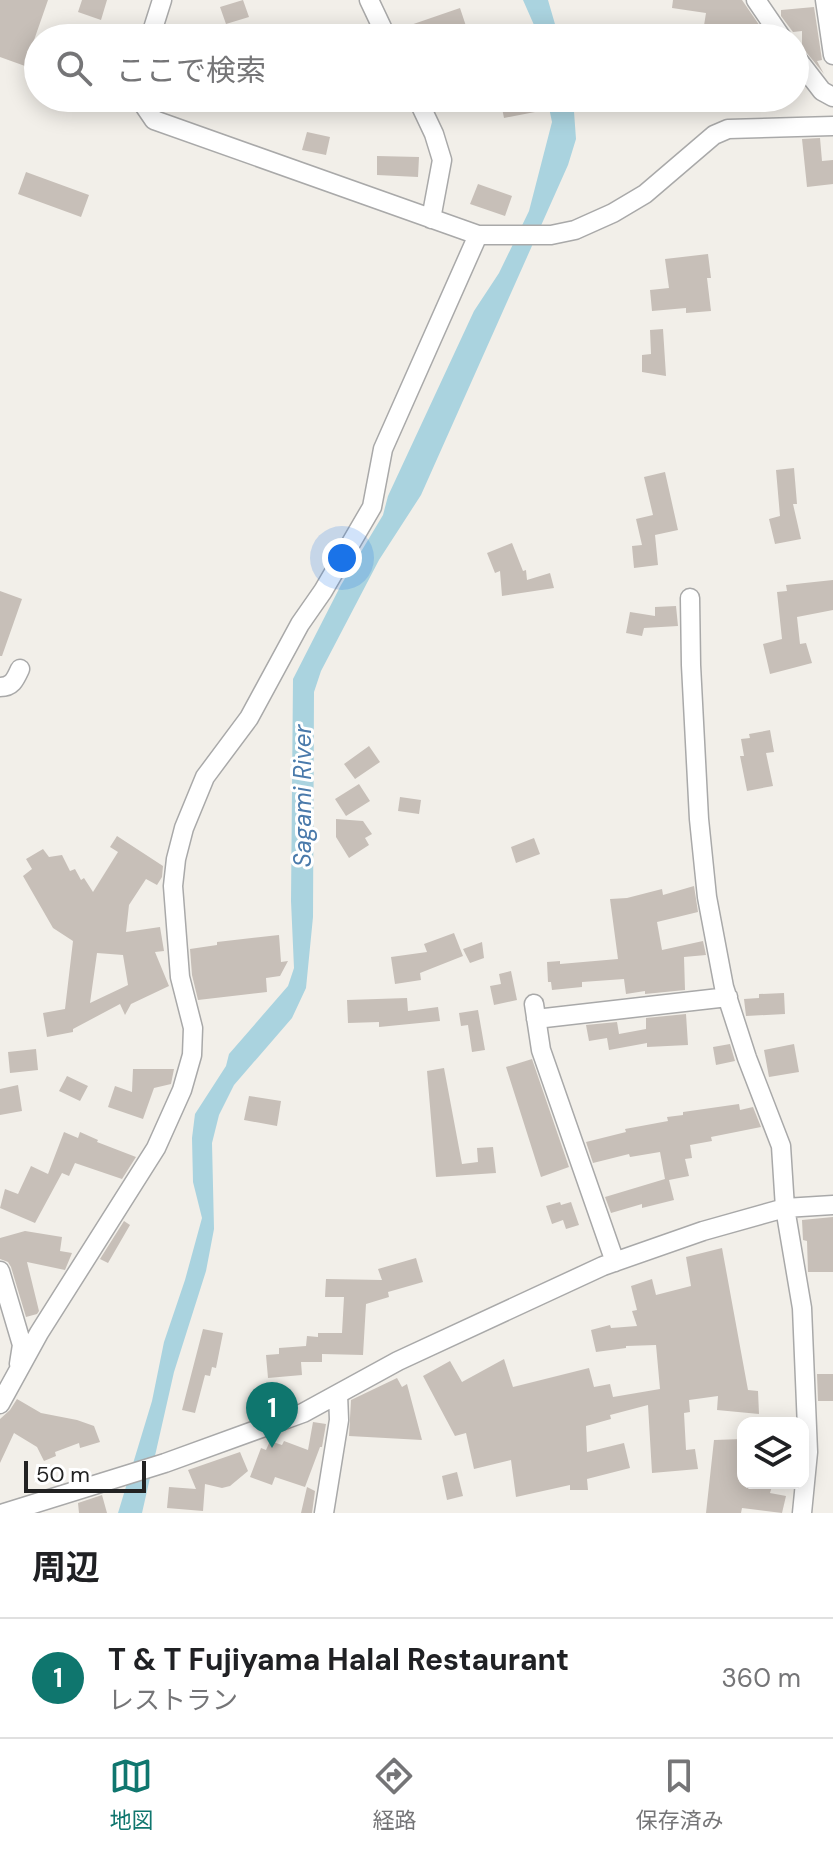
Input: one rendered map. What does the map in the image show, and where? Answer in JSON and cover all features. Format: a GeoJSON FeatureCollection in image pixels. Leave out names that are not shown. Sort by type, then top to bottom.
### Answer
{"type":"FeatureCollection","features":[{"type":"Feature","properties":{"kind":"street"},"geometry":{"type":"LineString","coordinates":[[154,24],[162,0]]}},
{"type":"Feature","properties":{"kind":"street"},"geometry":{"type":"LineString","coordinates":[[369,0],[380,24]]}},
{"type":"Feature","properties":{"kind":"street"},"geometry":{"type":"LineString","coordinates":[[756,0],[772,24]]}},
{"type":"Feature","properties":{"kind":"street"},"geometry":{"type":"LineString","coordinates":[[825,0],[833,55]]}},
{"type":"Feature","properties":{"kind":"street"},"geometry":{"type":"LineString","coordinates":[[809,74],[822,91],[833,97]]}},
{"type":"Feature","properties":{"kind":"street"},"geometry":{"type":"LineString","coordinates":[[149,112],[154,120],[478,235],[551,235],[575,230],[645,194],[714,135],[728,129],[833,126]]}},
{"type":"Feature","properties":{"kind":"street"},"geometry":{"type":"LineString","coordinates":[[424,112],[442,160],[431,219]]}},
{"type":"Feature","properties":{"kind":"street"},"geometry":{"type":"LineString","coordinates":[[0,1404],[39,1333],[156,1148],[182,1090],[192,1055],[193,1028],[180,977],[173,886],[176,859],[194,800],[205,777],[249,718],[300,624],[337,570],[372,507],[383,449],[478,235]]}},
{"type":"Feature","properties":{"kind":"street"},"geometry":{"type":"LineString","coordinates":[[690,598],[699,819],[710,919],[728,997],[747,1058],[781,1146],[785,1208],[802,1308],[808,1452],[802,1513]]}},
{"type":"Feature","properties":{"kind":"street"},"geometry":{"type":"LineString","coordinates":[[0,687],[7,687],[15,681],[20,669]]}},
{"type":"Feature","properties":{"kind":"street"},"geometry":{"type":"LineString","coordinates":[[615,1262],[541,1050],[535,1011],[728,997]]}},
{"type":"Feature","properties":{"kind":"street"},"geometry":{"type":"LineString","coordinates":[[4,1513],[165,1463],[303,1413],[398,1361],[615,1262],[703,1231],[785,1208],[833,1205]]}},
{"type":"Feature","properties":{"kind":"street"},"geometry":{"type":"LineString","coordinates":[[0,1271],[22,1345],[16,1379]]}},
{"type":"Feature","properties":{"kind":"street"},"geometry":{"type":"LineString","coordinates":[[324,1513],[339,1420],[338,1394]]}},
{"type":"Feature","properties":{"kind":"water"},"geometry":{"type":"Polygon","coordinates":[[[523,0],[548,0],[555,24],[534,24],[523,0]]]}},
{"type":"Feature","properties":{"kind":"water","name":"Sagami River"},"geometry":{"type":"Polygon","coordinates":[[[550,112],[574,112],[576,139],[568,165],[421,495],[379,560],[321,671],[314,692],[313,917],[306,988],[292,1018],[234,1085],[219,1115],[212,1143],[214,1229],[206,1271],[174,1372],[142,1513],[118,1513],[152,1401],[164,1342],[202,1218],[193,1182],[195,1114],[226,1066],[229,1054],[288,986],[294,968],[291,901],[293,679],[341,585],[383,515],[388,496],[474,311],[499,273],[529,211],[552,122],[550,112]]]}},
{"type":"Feature","properties":{"kind":"building"},"geometry":{"type":"Polygon","coordinates":[[[0,0],[48,0],[40,24],[24,24],[24,66],[0,57],[0,0]]]}},
{"type":"Feature","properties":{"kind":"building"},"geometry":{"type":"Polygon","coordinates":[[[82,0],[107,0],[101,20],[78,12],[82,0]]]}},
{"type":"Feature","properties":{"kind":"building"},"geometry":{"type":"Polygon","coordinates":[[[243,0],[249,17],[226,24],[220,7],[243,0]]]}},
{"type":"Feature","properties":{"kind":"building"},"geometry":{"type":"Polygon","coordinates":[[[673,0],[742,0],[758,24],[704,24],[706,13],[672,8],[673,0]]]}},
{"type":"Feature","properties":{"kind":"building"},"geometry":{"type":"Polygon","coordinates":[[[814,7],[822,60],[817,61],[824,74],[809,56],[809,24],[787,24],[781,10],[814,7]]]}},
{"type":"Feature","properties":{"kind":"building"},"geometry":{"type":"Polygon","coordinates":[[[460,8],[465,24],[413,24],[460,8]]]}},
{"type":"Feature","properties":{"kind":"building"},"geometry":{"type":"Polygon","coordinates":[[[503,112],[535,112],[504,118],[503,112]]]}},
{"type":"Feature","properties":{"kind":"building"},"geometry":{"type":"Polygon","coordinates":[[[307,132],[330,137],[326,155],[302,150],[307,132]]]}},
{"type":"Feature","properties":{"kind":"building"},"geometry":{"type":"Polygon","coordinates":[[[820,138],[822,161],[833,160],[833,184],[807,187],[802,139],[820,138]]]}},
{"type":"Feature","properties":{"kind":"building"},"geometry":{"type":"Polygon","coordinates":[[[377,156],[419,157],[418,177],[377,175],[377,156]]]}},
{"type":"Feature","properties":{"kind":"building"},"geometry":{"type":"Polygon","coordinates":[[[26,172],[89,195],[81,217],[18,194],[26,172]]]}},
{"type":"Feature","properties":{"kind":"building"},"geometry":{"type":"Polygon","coordinates":[[[478,184],[512,196],[505,216],[470,204],[478,184]]]}},
{"type":"Feature","properties":{"kind":"building"},"geometry":{"type":"Polygon","coordinates":[[[708,254],[711,311],[686,313],[686,308],[652,311],[650,290],[669,288],[665,259],[708,254]]]}},
{"type":"Feature","properties":{"kind":"building"},"geometry":{"type":"Polygon","coordinates":[[[663,329],[666,376],[642,372],[642,355],[651,354],[650,330],[663,329]]]}},
{"type":"Feature","properties":{"kind":"building"},"geometry":{"type":"Polygon","coordinates":[[[794,468],[797,504],[793,504],[801,539],[775,544],[769,519],[780,516],[776,470],[794,468]]]}},
{"type":"Feature","properties":{"kind":"building"},"geometry":{"type":"Polygon","coordinates":[[[665,472],[678,530],[655,535],[658,565],[634,568],[632,546],[642,545],[636,519],[653,515],[644,477],[665,472]]]}},
{"type":"Feature","properties":{"kind":"building"},"geometry":{"type":"Polygon","coordinates":[[[512,543],[523,571],[526,570],[527,580],[550,573],[554,588],[502,596],[500,571],[495,573],[487,553],[512,543]]]}},
{"type":"Feature","properties":{"kind":"building"},"geometry":{"type":"Polygon","coordinates":[[[833,580],[833,610],[797,617],[800,644],[806,643],[812,663],[770,674],[763,644],[782,639],[777,592],[787,591],[786,585],[833,580]]]}},
{"type":"Feature","properties":{"kind":"building"},"geometry":{"type":"Polygon","coordinates":[[[0,591],[22,599],[2,656],[0,656],[0,591]]]}},
{"type":"Feature","properties":{"kind":"building"},"geometry":{"type":"Polygon","coordinates":[[[676,606],[678,626],[644,628],[642,636],[626,633],[630,612],[655,616],[655,607],[676,606]]]}},
{"type":"Feature","properties":{"kind":"building"},"geometry":{"type":"Polygon","coordinates":[[[770,730],[774,752],[766,753],[773,786],[747,791],[740,756],[744,756],[741,739],[750,738],[749,734],[770,730]]]}},
{"type":"Feature","properties":{"kind":"building"},"geometry":{"type":"Polygon","coordinates":[[[369,746],[380,762],[355,779],[344,764],[369,746]]]}},
{"type":"Feature","properties":{"kind":"building"},"geometry":{"type":"Polygon","coordinates":[[[359,784],[370,801],[346,816],[335,799],[359,784]]]}},
{"type":"Feature","properties":{"kind":"building"},"geometry":{"type":"Polygon","coordinates":[[[400,797],[421,800],[419,814],[398,811],[400,797]]]}},
{"type":"Feature","properties":{"kind":"building"},"geometry":{"type":"Polygon","coordinates":[[[336,819],[363,821],[372,834],[365,838],[369,845],[349,858],[336,837],[336,819]]]}},
{"type":"Feature","properties":{"kind":"building"},"geometry":{"type":"Polygon","coordinates":[[[117,836],[163,866],[157,885],[146,879],[129,905],[126,932],[160,927],[164,951],[155,952],[169,986],[131,1004],[125,1015],[120,1004],[73,1029],[73,1032],[47,1037],[43,1013],[65,1009],[73,941],[53,928],[23,876],[32,869],[26,859],[43,849],[49,857],[62,855],[70,871],[75,869],[93,892],[118,852],[110,847],[117,836]],[[97,953],[90,1003],[128,985],[123,955],[97,953]]]}},
{"type":"Feature","properties":{"kind":"building"},"geometry":{"type":"Polygon","coordinates":[[[534,838],[540,854],[516,863],[511,847],[534,838]]]}},
{"type":"Feature","properties":{"kind":"building"},"geometry":{"type":"Polygon","coordinates":[[[694,886],[698,912],[657,922],[662,950],[703,941],[706,955],[684,957],[685,990],[626,994],[624,979],[582,982],[582,987],[552,990],[551,982],[548,982],[547,962],[560,961],[560,964],[618,959],[610,899],[662,889],[663,895],[694,886]]]}},
{"type":"Feature","properties":{"kind":"building"},"geometry":{"type":"Polygon","coordinates":[[[454,933],[463,956],[420,973],[421,980],[395,984],[391,957],[427,952],[424,944],[454,933]]]}},
{"type":"Feature","properties":{"kind":"building"},"geometry":{"type":"Polygon","coordinates":[[[279,935],[281,962],[288,961],[280,976],[266,978],[267,992],[198,1000],[190,949],[217,945],[217,942],[279,935]]]}},
{"type":"Feature","properties":{"kind":"building"},"geometry":{"type":"Polygon","coordinates":[[[482,942],[484,958],[470,963],[463,949],[482,942]]]}},
{"type":"Feature","properties":{"kind":"building"},"geometry":{"type":"Polygon","coordinates":[[[511,971],[517,1000],[494,1005],[490,986],[501,984],[499,974],[511,971]]]}},
{"type":"Feature","properties":{"kind":"building"},"geometry":{"type":"Polygon","coordinates":[[[784,993],[785,1014],[746,1016],[744,999],[759,998],[759,994],[784,993]]]}},
{"type":"Feature","properties":{"kind":"building"},"geometry":{"type":"Polygon","coordinates":[[[407,998],[408,1011],[438,1007],[440,1021],[379,1027],[379,1022],[348,1023],[347,1000],[407,998]]]}},
{"type":"Feature","properties":{"kind":"building"},"geometry":{"type":"Polygon","coordinates":[[[478,1010],[485,1050],[472,1052],[468,1025],[461,1026],[459,1013],[478,1010]]]}},
{"type":"Feature","properties":{"kind":"building"},"geometry":{"type":"Polygon","coordinates":[[[686,1014],[688,1045],[647,1047],[647,1043],[609,1050],[607,1038],[589,1041],[586,1025],[617,1022],[619,1034],[646,1029],[646,1018],[686,1014]]]}},
{"type":"Feature","properties":{"kind":"building"},"geometry":{"type":"Polygon","coordinates":[[[730,1044],[735,1061],[716,1065],[713,1047],[730,1044]]]}},
{"type":"Feature","properties":{"kind":"building"},"geometry":{"type":"Polygon","coordinates":[[[794,1044],[799,1072],[769,1077],[764,1050],[794,1044]]]}},
{"type":"Feature","properties":{"kind":"building"},"geometry":{"type":"Polygon","coordinates":[[[36,1049],[38,1070],[10,1073],[8,1052],[36,1049]]]}},
{"type":"Feature","properties":{"kind":"building"},"geometry":{"type":"Polygon","coordinates":[[[532,1059],[569,1167],[541,1177],[506,1067],[532,1059]]]}},
{"type":"Feature","properties":{"kind":"building"},"geometry":{"type":"Polygon","coordinates":[[[444,1068],[462,1164],[478,1162],[477,1148],[493,1147],[496,1173],[436,1177],[427,1071],[444,1068]]]}},
{"type":"Feature","properties":{"kind":"building"},"geometry":{"type":"Polygon","coordinates":[[[133,1069],[174,1069],[171,1084],[154,1088],[143,1119],[108,1107],[115,1086],[132,1092],[133,1069]]]}},
{"type":"Feature","properties":{"kind":"building"},"geometry":{"type":"Polygon","coordinates":[[[67,1076],[88,1086],[80,1101],[59,1091],[67,1076]]]}},
{"type":"Feature","properties":{"kind":"building"},"geometry":{"type":"Polygon","coordinates":[[[18,1085],[22,1111],[0,1115],[0,1089],[18,1085]]]}},
{"type":"Feature","properties":{"kind":"building"},"geometry":{"type":"Polygon","coordinates":[[[249,1096],[281,1101],[277,1126],[244,1120],[249,1096]]]}},
{"type":"Feature","properties":{"kind":"building"},"geometry":{"type":"Polygon","coordinates":[[[739,1104],[740,1110],[753,1107],[761,1127],[711,1137],[712,1141],[690,1145],[692,1158],[685,1159],[689,1176],[669,1180],[674,1200],[642,1208],[642,1204],[611,1213],[605,1197],[665,1179],[660,1152],[630,1157],[629,1154],[593,1163],[586,1142],[626,1132],[625,1129],[668,1121],[667,1117],[683,1115],[683,1112],[739,1104]]]}},
{"type":"Feature","properties":{"kind":"building"},"geometry":{"type":"Polygon","coordinates":[[[64,1132],[78,1138],[80,1132],[136,1157],[122,1179],[75,1163],[69,1176],[62,1173],[35,1223],[0,1208],[5,1189],[18,1194],[31,1166],[48,1174],[64,1132]]]}},
{"type":"Feature","properties":{"kind":"building"},"geometry":{"type":"Polygon","coordinates":[[[560,1202],[561,1205],[571,1202],[579,1225],[566,1229],[563,1220],[552,1224],[546,1206],[560,1202]]]}},
{"type":"Feature","properties":{"kind":"building"},"geometry":{"type":"Polygon","coordinates":[[[833,1217],[833,1272],[808,1272],[807,1241],[803,1240],[802,1220],[833,1217]]]}},
{"type":"Feature","properties":{"kind":"building"},"geometry":{"type":"Polygon","coordinates":[[[124,1221],[130,1225],[108,1263],[100,1259],[124,1221]]]}},
{"type":"Feature","properties":{"kind":"building"},"geometry":{"type":"Polygon","coordinates":[[[25,1231],[62,1237],[60,1251],[72,1253],[65,1270],[27,1262],[39,1311],[26,1317],[11,1267],[0,1259],[0,1238],[25,1231]]]}},
{"type":"Feature","properties":{"kind":"building"},"geometry":{"type":"Polygon","coordinates":[[[722,1248],[748,1390],[758,1391],[759,1414],[717,1410],[718,1396],[689,1400],[690,1412],[684,1413],[686,1450],[695,1449],[698,1469],[652,1473],[648,1405],[610,1415],[611,1419],[586,1426],[587,1452],[624,1443],[630,1468],[587,1479],[588,1490],[570,1490],[570,1485],[516,1497],[511,1460],[474,1469],[466,1433],[455,1436],[423,1376],[450,1361],[462,1382],[504,1359],[513,1387],[589,1368],[594,1387],[610,1384],[613,1397],[660,1389],[656,1345],[626,1346],[596,1352],[591,1330],[610,1325],[611,1328],[637,1326],[632,1311],[637,1310],[631,1286],[652,1279],[656,1295],[691,1286],[686,1257],[722,1248]]]}},
{"type":"Feature","properties":{"kind":"building"},"geometry":{"type":"Polygon","coordinates":[[[416,1258],[423,1282],[388,1292],[389,1297],[366,1304],[363,1355],[322,1354],[322,1362],[301,1362],[302,1375],[268,1378],[266,1355],[279,1354],[279,1348],[306,1346],[307,1336],[342,1333],[344,1297],[325,1297],[326,1279],[382,1280],[378,1269],[416,1258]]]}},
{"type":"Feature","properties":{"kind":"building"},"geometry":{"type":"Polygon","coordinates":[[[203,1329],[223,1333],[216,1368],[212,1367],[210,1376],[205,1375],[195,1413],[182,1410],[203,1329]]]}},
{"type":"Feature","properties":{"kind":"building"},"geometry":{"type":"Polygon","coordinates":[[[817,1374],[833,1374],[833,1401],[818,1401],[817,1374]]]}},
{"type":"Feature","properties":{"kind":"building"},"geometry":{"type":"Polygon","coordinates":[[[397,1378],[402,1387],[407,1384],[422,1440],[349,1436],[351,1400],[397,1378]]]}},
{"type":"Feature","properties":{"kind":"building"},"geometry":{"type":"Polygon","coordinates":[[[17,1399],[41,1413],[94,1426],[100,1442],[80,1448],[79,1443],[55,1452],[56,1456],[44,1461],[37,1447],[14,1433],[0,1463],[0,1419],[17,1399]]]}},
{"type":"Feature","properties":{"kind":"building"},"geometry":{"type":"Polygon","coordinates":[[[313,1422],[326,1424],[322,1447],[305,1487],[275,1477],[272,1485],[250,1477],[261,1448],[266,1450],[270,1441],[282,1445],[284,1441],[308,1450],[313,1422]]]}},
{"type":"Feature","properties":{"kind":"building"},"geometry":{"type":"Polygon","coordinates":[[[737,1439],[737,1489],[771,1489],[770,1493],[786,1496],[782,1513],[742,1508],[741,1513],[706,1513],[714,1440],[737,1439]]]}},
{"type":"Feature","properties":{"kind":"building"},"geometry":{"type":"Polygon","coordinates":[[[240,1452],[248,1471],[230,1486],[222,1488],[205,1484],[203,1511],[167,1508],[169,1487],[196,1489],[188,1470],[240,1452]]]}},
{"type":"Feature","properties":{"kind":"building"},"geometry":{"type":"Polygon","coordinates":[[[457,1472],[463,1496],[447,1500],[442,1476],[457,1472]]]}},
{"type":"Feature","properties":{"kind":"building"},"geometry":{"type":"Polygon","coordinates":[[[307,1487],[315,1491],[312,1513],[301,1513],[307,1487]]]}},
{"type":"Feature","properties":{"kind":"building"},"geometry":{"type":"Polygon","coordinates":[[[102,1495],[107,1513],[79,1513],[78,1503],[102,1495]]]}},
{"type":"Feature","properties":{"kind":"place","name":"T & T Fujiyama Halal Restaurant"},"geometry":{"type":"Point","coordinates":[272,1448]}}]}
